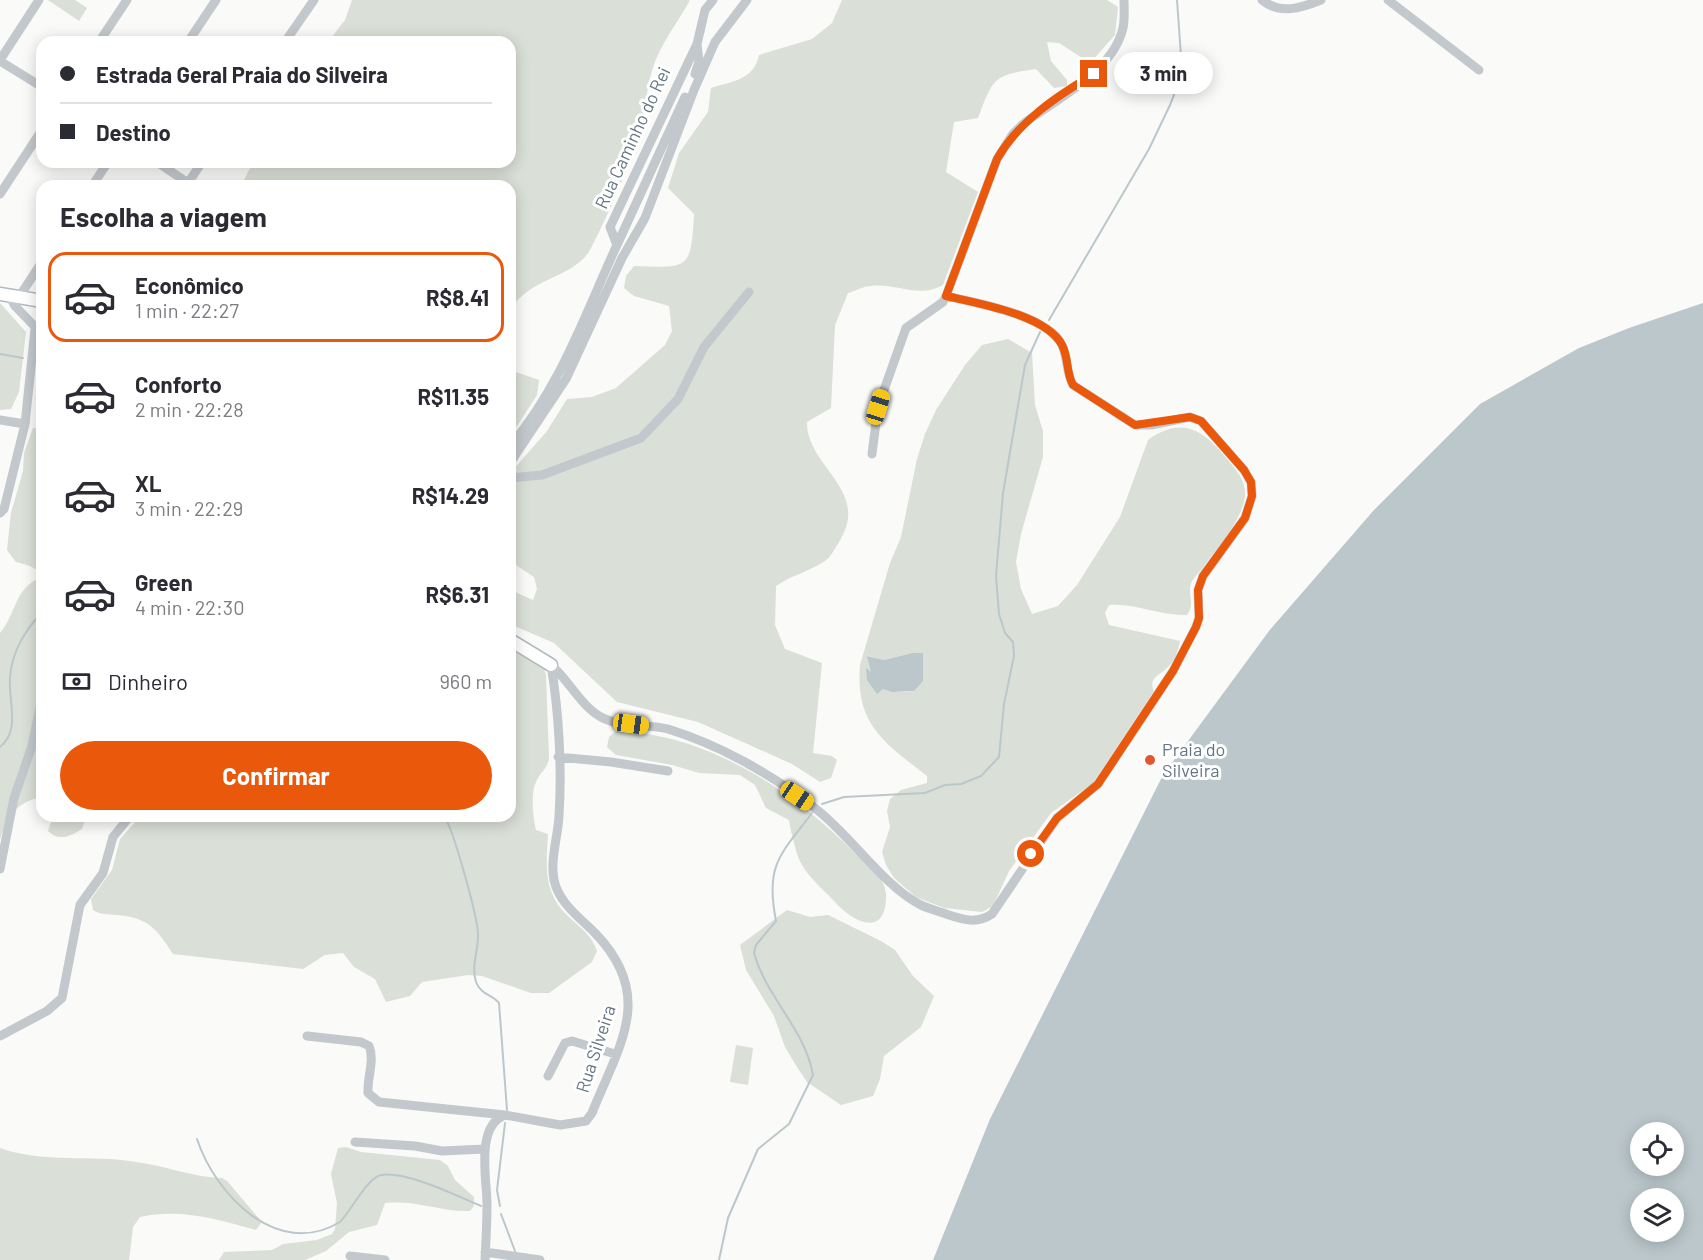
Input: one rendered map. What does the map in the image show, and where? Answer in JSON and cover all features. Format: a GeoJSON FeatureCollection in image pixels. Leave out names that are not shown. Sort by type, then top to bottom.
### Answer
{"type":"FeatureCollection","features":[{"type":"Feature","properties":{"kind":"street"},"geometry":{"type":"LineString","coordinates":[[36,83],[0,60],[39,0]]}},
{"type":"Feature","properties":{"kind":"street"},"geometry":{"type":"LineString","coordinates":[[103,36],[127,0]]}},
{"type":"Feature","properties":{"kind":"street"},"geometry":{"type":"LineString","coordinates":[[192,36],[216,0]]}},
{"type":"Feature","properties":{"kind":"street"},"geometry":{"type":"LineString","coordinates":[[289,36],[314,0]]}},
{"type":"Feature","properties":{"kind":"street","name":"Rua Caminho do Rei"},"geometry":{"type":"LineString","coordinates":[[516,438],[555,383],[617,245],[610,227],[697,44],[705,10],[713,0]]}},
{"type":"Feature","properties":{"kind":"street"},"geometry":{"type":"LineString","coordinates":[[516,454],[566,379],[622,258],[645,218],[694,90],[716,42],[747,0]]}},
{"type":"Feature","properties":{"kind":"street"},"geometry":{"type":"LineString","coordinates":[[872,454],[878,407],[906,328],[942,302],[946,296],[997,159],[1007,142],[1023,124],[1094,74],[1107,59],[1123,29],[1124,0]]}},
{"type":"Feature","properties":{"kind":"street"},"geometry":{"type":"LineString","coordinates":[[1262,0],[1269,6],[1285,10],[1321,0]]}},
{"type":"Feature","properties":{"kind":"street"},"geometry":{"type":"LineString","coordinates":[[1388,0],[1479,70]]}},
{"type":"Feature","properties":{"kind":"street"},"geometry":{"type":"LineString","coordinates":[[617,245],[695,74],[699,62],[697,44]]}},
{"type":"Feature","properties":{"kind":"street"},"geometry":{"type":"LineString","coordinates":[[0,194],[36,139]]}},
{"type":"Feature","properties":{"kind":"street"},"geometry":{"type":"LineString","coordinates":[[165,168],[182,180]]}},
{"type":"Feature","properties":{"kind":"street"},"geometry":{"type":"LineString","coordinates":[[9,295],[36,268]]}},
{"type":"Feature","properties":{"kind":"street"},"geometry":{"type":"LineString","coordinates":[[516,478],[542,476],[641,438],[678,399],[704,347],[749,292]]}},
{"type":"Feature","properties":{"kind":"street"},"geometry":{"type":"LineString","coordinates":[[9,295],[36,300]]}},
{"type":"Feature","properties":{"kind":"street"},"geometry":{"type":"LineString","coordinates":[[9,295],[15,306],[36,328]]}},
{"type":"Feature","properties":{"kind":"street"},"geometry":{"type":"LineString","coordinates":[[516,644],[551,665],[566,678],[588,706],[605,719],[656,726],[678,732],[758,769],[816,809],[847,835],[890,882],[917,903],[969,921],[984,919],[992,914],[1057,818],[1098,784],[1173,671],[1196,627],[1201,581],[1245,518],[1251,502],[1252,486],[1244,470],[1201,421],[1190,417],[1142,425],[1127,421],[1073,385],[1062,345],[1056,336],[1044,327],[1014,314],[946,296]]}},
{"type":"Feature","properties":{"kind":"street"},"geometry":{"type":"LineString","coordinates":[[0,513],[4,509],[24,424],[36,350]]}},
{"type":"Feature","properties":{"kind":"street"},"geometry":{"type":"LineString","coordinates":[[0,420],[24,424]]}},
{"type":"Feature","properties":{"kind":"street","name":"Rua Silveira"},"geometry":{"type":"LineString","coordinates":[[505,1115],[560,1125],[586,1121],[592,1113],[627,1017],[629,993],[616,960],[562,899],[554,881],[559,813],[556,693],[551,665]]}},
{"type":"Feature","properties":{"kind":"street"},"geometry":{"type":"LineString","coordinates":[[0,869],[14,798],[32,746],[36,727]]}},
{"type":"Feature","properties":{"kind":"street"},"geometry":{"type":"LineString","coordinates":[[558,757],[668,771]]}},
{"type":"Feature","properties":{"kind":"street"},"geometry":{"type":"LineString","coordinates":[[0,1036],[47,1011],[62,998],[78,909],[103,873],[113,837],[125,822]]}},
{"type":"Feature","properties":{"kind":"street"},"geometry":{"type":"LineString","coordinates":[[307,1036],[361,1042],[369,1046],[372,1053],[367,1080],[368,1093],[379,1102],[505,1115]]}},
{"type":"Feature","properties":{"kind":"street"},"geometry":{"type":"LineString","coordinates":[[548,1076],[565,1043],[572,1041],[615,1054]]}},
{"type":"Feature","properties":{"kind":"street"},"geometry":{"type":"LineString","coordinates":[[505,1115],[491,1127],[485,1149],[485,1256],[540,1260]]}},
{"type":"Feature","properties":{"kind":"street"},"geometry":{"type":"LineString","coordinates":[[355,1142],[414,1146],[442,1151],[485,1149]]}},
{"type":"Feature","properties":{"kind":"street"},"geometry":{"type":"LineString","coordinates":[[350,1256],[385,1260]]}},
{"type":"Feature","properties":{"kind":"shaded area"},"geometry":{"type":"Polygon","coordinates":[[[48,0],[75,0],[87,8],[79,21],[48,0]]]}},
{"type":"Feature","properties":{"kind":"shaded area"},"geometry":{"type":"Polygon","coordinates":[[[352,0],[690,0],[656,59],[635,145],[618,190],[591,248],[575,266],[529,290],[516,303],[516,180],[244,180],[250,168],[516,168],[516,36],[333,36],[345,20],[352,0]]]}},
{"type":"Feature","properties":{"kind":"shaded area"},"geometry":{"type":"Polygon","coordinates":[[[842,0],[1107,0],[1118,7],[1115,35],[1090,63],[1059,43],[1047,42],[1051,61],[1067,80],[1067,86],[1054,88],[1036,69],[1011,74],[996,81],[992,86],[978,118],[954,122],[946,172],[978,192],[943,285],[925,291],[868,286],[848,293],[835,325],[831,408],[807,422],[809,438],[816,452],[843,493],[848,508],[847,524],[839,542],[827,559],[776,586],[775,625],[785,649],[822,663],[813,753],[832,756],[837,760],[831,778],[820,782],[792,764],[698,722],[617,702],[554,643],[516,627],[516,593],[533,600],[537,589],[534,577],[516,565],[516,467],[547,431],[567,399],[592,397],[616,388],[665,345],[672,331],[669,306],[634,296],[624,288],[626,276],[634,266],[666,267],[684,262],[688,256],[694,214],[668,188],[679,153],[708,112],[711,88],[747,75],[759,55],[812,39],[832,23],[842,0]]]}},
{"type":"Feature","properties":{"kind":"shaded area"},"geometry":{"type":"Polygon","coordinates":[[[0,303],[26,332],[19,392],[11,409],[0,410],[0,303]]]}},
{"type":"Feature","properties":{"kind":"shaded area"},"geometry":{"type":"Polygon","coordinates":[[[1703,303],[1703,1260],[933,1260],[990,1119],[1163,775],[1269,631],[1374,510],[1480,404],[1579,348],[1703,303]]]}},
{"type":"Feature","properties":{"kind":"shaded area"},"geometry":{"type":"Polygon","coordinates":[[[1008,339],[1032,353],[1035,405],[1043,431],[1043,457],[1021,534],[1016,562],[1021,589],[1032,614],[1058,606],[1077,585],[1120,517],[1148,440],[1161,432],[1172,428],[1182,428],[1201,434],[1238,472],[1244,486],[1245,496],[1234,524],[1192,581],[1191,606],[1187,615],[1109,605],[1105,613],[1109,625],[1180,641],[1176,656],[1170,665],[1153,680],[1154,691],[1093,783],[1051,813],[1009,871],[993,906],[982,912],[944,908],[916,897],[894,878],[886,865],[882,852],[890,827],[887,811],[890,799],[901,790],[927,783],[927,776],[886,742],[868,718],[862,703],[860,665],[890,563],[901,537],[917,459],[925,434],[936,410],[965,365],[982,345],[1008,339]],[[912,653],[884,660],[868,656],[872,673],[867,669],[882,686],[897,692],[914,691],[912,653]]]}},
{"type":"Feature","properties":{"kind":"shaded area"},"geometry":{"type":"Polygon","coordinates":[[[516,372],[539,380],[537,395],[516,428],[516,372]]]}},
{"type":"Feature","properties":{"kind":"shaded area"},"geometry":{"type":"Polygon","coordinates":[[[33,428],[36,428],[36,570],[16,562],[7,550],[11,513],[23,471],[24,453],[33,428]]]}},
{"type":"Feature","properties":{"kind":"shaded area"},"geometry":{"type":"Polygon","coordinates":[[[36,580],[36,798],[26,802],[14,811],[6,823],[0,840],[0,633],[24,589],[36,580]]]}},
{"type":"Feature","properties":{"kind":"shaded area"},"geometry":{"type":"Polygon","coordinates":[[[516,648],[544,669],[546,675],[549,759],[535,785],[533,805],[536,830],[548,834],[548,880],[561,909],[589,937],[597,951],[592,962],[549,993],[531,993],[482,976],[468,975],[422,982],[410,996],[386,1002],[375,979],[354,967],[343,953],[325,955],[303,969],[173,954],[156,931],[144,922],[127,916],[101,914],[93,910],[91,899],[112,870],[120,839],[136,822],[516,822],[516,648]]]}},
{"type":"Feature","properties":{"kind":"shaded area"},"geometry":{"type":"Polygon","coordinates":[[[912,653],[923,653],[923,681],[914,691],[892,692],[883,689],[877,694],[867,680],[866,668],[871,672],[867,656],[884,660],[912,653]]]}},
{"type":"Feature","properties":{"kind":"shaded area"},"geometry":{"type":"Polygon","coordinates":[[[616,731],[650,734],[683,742],[746,769],[775,787],[829,829],[878,876],[885,887],[886,894],[885,908],[881,917],[875,922],[867,923],[850,916],[816,883],[799,860],[789,820],[766,808],[755,785],[740,775],[699,773],[672,765],[616,755],[607,747],[609,737],[616,731]]]}},
{"type":"Feature","properties":{"kind":"shaded area"},"geometry":{"type":"Polygon","coordinates":[[[51,822],[84,822],[82,829],[69,836],[56,836],[48,831],[51,822]]]}},
{"type":"Feature","properties":{"kind":"shaded area"},"geometry":{"type":"Polygon","coordinates":[[[787,910],[810,917],[828,915],[881,941],[895,950],[913,976],[934,996],[921,1027],[884,1056],[880,1079],[873,1096],[841,1105],[807,1082],[785,1047],[774,1016],[746,970],[740,945],[787,910]]]}},
{"type":"Feature","properties":{"kind":"shaded area"},"geometry":{"type":"Polygon","coordinates":[[[736,1045],[753,1048],[748,1085],[730,1082],[736,1045]]]}},
{"type":"Feature","properties":{"kind":"shaded area"},"geometry":{"type":"Polygon","coordinates":[[[346,1147],[361,1152],[440,1160],[448,1166],[455,1180],[474,1197],[474,1206],[470,1211],[459,1211],[408,1203],[385,1203],[377,1225],[349,1232],[326,1251],[305,1260],[219,1260],[224,1252],[272,1250],[283,1244],[317,1240],[332,1234],[335,1229],[337,1203],[331,1174],[338,1148],[346,1147]]]}},
{"type":"Feature","properties":{"kind":"shaded area"},"geometry":{"type":"Polygon","coordinates":[[[0,1148],[33,1156],[136,1162],[200,1176],[222,1178],[262,1222],[256,1230],[184,1214],[140,1217],[133,1227],[129,1260],[0,1260],[0,1148]]]}},
{"type":"Feature","properties":{"kind":"waterway"},"geometry":{"type":"LineString","coordinates":[[1049,320],[1149,149],[1170,105],[1177,87],[1181,56],[1177,0]]}},
{"type":"Feature","properties":{"kind":"waterway"},"geometry":{"type":"LineString","coordinates":[[822,804],[844,797],[925,793],[945,785],[961,784],[981,776],[999,757],[1004,704],[1014,656],[1013,642],[1005,633],[999,614],[996,576],[1003,493],[1025,365],[1040,332]]}},
{"type":"Feature","properties":{"kind":"waterway"},"geometry":{"type":"LineString","coordinates":[[0,354],[23,358]]}},
{"type":"Feature","properties":{"kind":"waterway"},"geometry":{"type":"LineString","coordinates":[[0,747],[6,740],[12,724],[10,677],[13,659],[25,634],[36,620]]}},
{"type":"Feature","properties":{"kind":"waterway"},"geometry":{"type":"LineString","coordinates":[[719,1260],[728,1218],[758,1149],[789,1124],[813,1075],[802,1043],[767,984],[754,953],[756,945],[776,921],[772,886],[778,862],[791,840],[812,813]]}},
{"type":"Feature","properties":{"kind":"waterway"},"geometry":{"type":"LineString","coordinates":[[447,822],[459,855],[477,927],[478,942],[474,970],[476,982],[481,990],[499,1003],[507,1110]]}},
{"type":"Feature","properties":{"kind":"waterway"},"geometry":{"type":"LineString","coordinates":[[500,1206],[497,1190],[505,1123]]}},
{"type":"Feature","properties":{"kind":"waterway"},"geometry":{"type":"LineString","coordinates":[[197,1139],[218,1181],[234,1199],[252,1215],[272,1227],[294,1233],[317,1232],[340,1222],[370,1182],[381,1175],[418,1180],[481,1206]]}},
{"type":"Feature","properties":{"kind":"waterway"},"geometry":{"type":"LineString","coordinates":[[501,1214],[515,1251]]}},
{"type":"Feature","properties":{"kind":"place","name":"Praia do Silveira"},"geometry":{"type":"Point","coordinates":[1150,760]}},
{"type":"Feature","properties":{"kind":"route"},"geometry":{"type":"LineString","coordinates":[[1031,854],[1057,818],[1098,784],[1131,730],[1173,671],[1199,618],[1197,598],[1203,576],[1245,518],[1252,496],[1251,482],[1244,470],[1201,421],[1190,417],[1151,425],[1135,425],[1073,385],[1068,375],[1062,345],[1056,336],[1044,327],[1014,314],[946,296],[997,159],[1007,142],[1023,124],[1094,74]]}}]}
